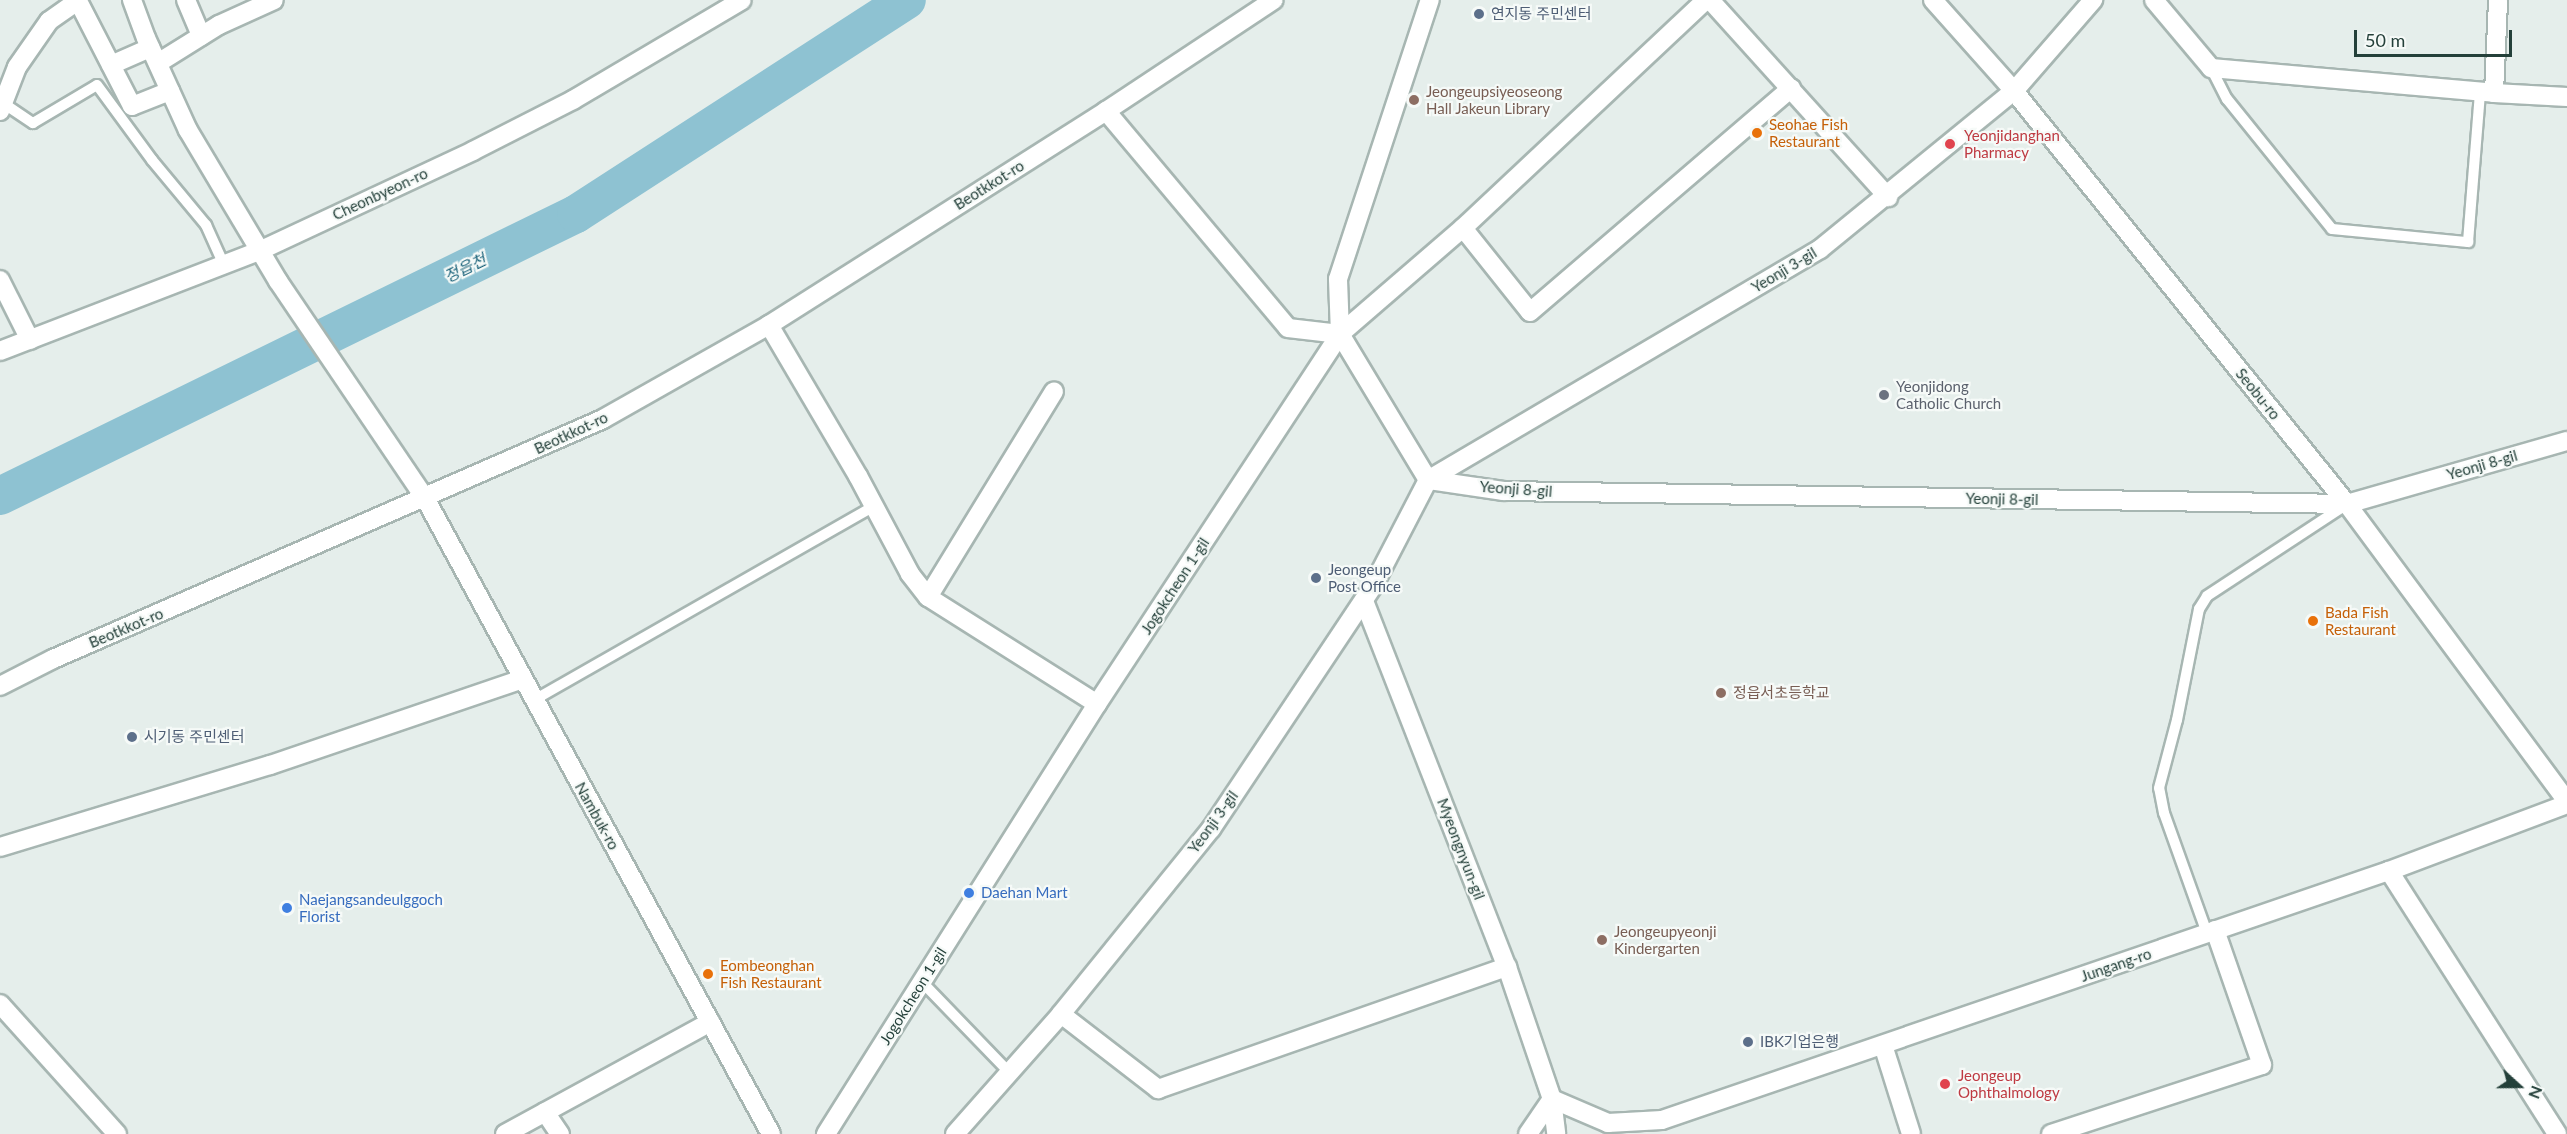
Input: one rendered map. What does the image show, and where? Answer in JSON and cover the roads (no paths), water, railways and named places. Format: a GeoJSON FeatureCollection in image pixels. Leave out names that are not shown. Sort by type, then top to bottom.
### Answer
{"type":"FeatureCollection","features":[{"type":"Feature","properties":{"kind":"street"},"geometry":{"type":"LineString","coordinates":[[2,107],[17,67],[49,21],[78,0],[132,106],[170,91]]}},
{"type":"Feature","properties":{"kind":"street","name":"Nambuk-ro"},"geometry":{"type":"LineString","coordinates":[[132,0],[154,56],[188,130],[278,281],[425,498],[771,1134]]}},
{"type":"Feature","properties":{"kind":"street"},"geometry":{"type":"LineString","coordinates":[[186,0],[201,36]]}},
{"type":"Feature","properties":{"kind":"street"},"geometry":{"type":"LineString","coordinates":[[114,72],[201,36],[219,25],[274,0]]}},
{"type":"Feature","properties":{"kind":"street","name":"Cheonbyeon-ro"},"geometry":{"type":"LineString","coordinates":[[0,351],[259,251],[473,151],[563,105],[742,0]]}},
{"type":"Feature","properties":{"kind":"street","name":"Beotkkot-ro"},"geometry":{"type":"LineString","coordinates":[[0,686],[64,654],[603,419],[769,325],[1106,111],[1274,0]]}},
{"type":"Feature","properties":{"kind":"street"},"geometry":{"type":"LineString","coordinates":[[1428,480],[1340,334],[1338,279],[1430,0]]}},
{"type":"Feature","properties":{"kind":"street"},"geometry":{"type":"LineString","coordinates":[[1708,0],[1791,88],[1888,197]]}},
{"type":"Feature","properties":{"kind":"street","name":"Jogokcheon 1-gil"},"geometry":{"type":"LineString","coordinates":[[825,1134],[1097,704],[1340,334],[1463,228],[1708,0]]}},
{"type":"Feature","properties":{"kind":"street","name":"Seobu-ro"},"geometry":{"type":"LineString","coordinates":[[1933,0],[2014,92],[2347,504],[2567,803]]}},
{"type":"Feature","properties":{"kind":"street","name":"Yeonji 3-gil"},"geometry":{"type":"LineString","coordinates":[[955,1134],[1061,1014],[1211,828],[1364,602],[1428,480],[1820,249],[1888,197],[2014,92],[2093,0]]}},
{"type":"Feature","properties":{"kind":"street"},"geometry":{"type":"LineString","coordinates":[[2154,0],[2211,68],[2487,93],[2567,97]]}},
{"type":"Feature","properties":{"kind":"street"},"geometry":{"type":"LineString","coordinates":[[2487,93],[2498,0]]}},
{"type":"Feature","properties":{"kind":"street"},"geometry":{"type":"LineString","coordinates":[[1463,228],[1530,312],[1791,88]]}},
{"type":"Feature","properties":{"kind":"street"},"geometry":{"type":"LineString","coordinates":[[1106,111],[1288,328],[1340,334]]}},
{"type":"Feature","properties":{"kind":"street"},"geometry":{"type":"LineString","coordinates":[[0,280],[30,340]]}},
{"type":"Feature","properties":{"kind":"street"},"geometry":{"type":"LineString","coordinates":[[769,325],[874,506],[910,574],[928,597],[1097,704]]}},
{"type":"Feature","properties":{"kind":"street"},"geometry":{"type":"LineString","coordinates":[[928,597],[1054,391]]}},
{"type":"Feature","properties":{"kind":"street","name":"Yeonji 8-gil"},"geometry":{"type":"LineString","coordinates":[[1428,480],[1503,491],[2347,504],[2567,441]]}},
{"type":"Feature","properties":{"kind":"street","name":"Myeongnyun-gil"},"geometry":{"type":"LineString","coordinates":[[1364,602],[1507,967],[1552,1099],[1556,1134]]}},
{"type":"Feature","properties":{"kind":"street"},"geometry":{"type":"LineString","coordinates":[[0,847],[270,765],[522,679]]}},
{"type":"Feature","properties":{"kind":"street","name":"Jungang-ro"},"geometry":{"type":"LineString","coordinates":[[1659,1127],[1883,1045],[2389,871],[2567,803]]}},
{"type":"Feature","properties":{"kind":"street"},"geometry":{"type":"LineString","coordinates":[[2389,871],[2557,1134]]}},
{"type":"Feature","properties":{"kind":"street"},"geometry":{"type":"LineString","coordinates":[[2051,1134],[2262,1065],[2211,932]]}},
{"type":"Feature","properties":{"kind":"street"},"geometry":{"type":"LineString","coordinates":[[1061,1014],[1158,1089],[1507,967]]}},
{"type":"Feature","properties":{"kind":"street"},"geometry":{"type":"LineString","coordinates":[[0,1005],[117,1134]]}},
{"type":"Feature","properties":{"kind":"street"},"geometry":{"type":"LineString","coordinates":[[505,1134],[710,1022]]}},
{"type":"Feature","properties":{"kind":"street"},"geometry":{"type":"LineString","coordinates":[[1883,1045],[1911,1134]]}},
{"type":"Feature","properties":{"kind":"street"},"geometry":{"type":"LineString","coordinates":[[1528,1134],[1552,1099],[1608,1123],[1659,1127]]}},
{"type":"Feature","properties":{"kind":"street"},"geometry":{"type":"LineString","coordinates":[[545,1112],[560,1134]]}},
{"type":"Feature","properties":{"kind":"street"},"geometry":{"type":"LineString","coordinates":[[1639,1134],[1659,1127]]}},
{"type":"Feature","properties":{"kind":"lane"},"geometry":{"type":"LineString","coordinates":[[2211,68],[2227,99],[2332,229],[2468,242],[2487,93]]}},
{"type":"Feature","properties":{"kind":"lane"},"geometry":{"type":"LineString","coordinates":[[2,107],[33,123],[97,85],[114,72]]}},
{"type":"Feature","properties":{"kind":"lane"},"geometry":{"type":"LineString","coordinates":[[97,85],[152,160],[206,225],[224,265]]}},
{"type":"Feature","properties":{"kind":"lane"},"geometry":{"type":"LineString","coordinates":[[2211,932],[2164,813],[2159,788],[2179,709],[2199,609],[2207,596],[2347,504]]}},
{"type":"Feature","properties":{"kind":"lane"},"geometry":{"type":"LineString","coordinates":[[534,700],[874,506]]}},
{"type":"Feature","properties":{"kind":"lane"},"geometry":{"type":"LineString","coordinates":[[922,982],[1010,1073]]}},
{"type":"Feature","properties":{"kind":"waterway","name":"정읍천"},"geometry":{"type":"LineString","coordinates":[[0,496],[576,214],[907,0]]}},
{"type":"Feature","properties":{"kind":"place","name":"연지동 주민센터"},"geometry":{"type":"Point","coordinates":[1479,14]}},
{"type":"Feature","properties":{"kind":"place","name":"Jeongeupsiyeoseong Hall Jakeun Library"},"geometry":{"type":"Point","coordinates":[1414,100]}},
{"type":"Feature","properties":{"kind":"place","name":"Seohae Fish Restaurant"},"geometry":{"type":"Point","coordinates":[1757,133]}},
{"type":"Feature","properties":{"kind":"place","name":"Yeonjidanghan Pharmacy"},"geometry":{"type":"Point","coordinates":[1950,144]}},
{"type":"Feature","properties":{"kind":"place","name":"Yeonjidong Catholic Church"},"geometry":{"type":"Point","coordinates":[1884,395]}},
{"type":"Feature","properties":{"kind":"place","name":"Jeongeup Post Office"},"geometry":{"type":"Point","coordinates":[1316,578]}},
{"type":"Feature","properties":{"kind":"place","name":"Bada Fish Restaurant"},"geometry":{"type":"Point","coordinates":[2313,621]}},
{"type":"Feature","properties":{"kind":"place","name":"정읍서초등학교"},"geometry":{"type":"Point","coordinates":[1721,693]}},
{"type":"Feature","properties":{"kind":"place","name":"시기동 주민센터"},"geometry":{"type":"Point","coordinates":[132,737]}},
{"type":"Feature","properties":{"kind":"place","name":"Daehan Mart"},"geometry":{"type":"Point","coordinates":[969,893]}},
{"type":"Feature","properties":{"kind":"place","name":"Naejangsandeulggoch Florist"},"geometry":{"type":"Point","coordinates":[287,908]}},
{"type":"Feature","properties":{"kind":"place","name":"Jeongeupyeonji Kindergarten"},"geometry":{"type":"Point","coordinates":[1602,940]}},
{"type":"Feature","properties":{"kind":"place","name":"Eombeonghan Fish Restaurant"},"geometry":{"type":"Point","coordinates":[708,974]}},
{"type":"Feature","properties":{"kind":"place","name":"IBK기업은행"},"geometry":{"type":"Point","coordinates":[1748,1042]}},
{"type":"Feature","properties":{"kind":"place","name":"Jeongeup Ophthalmology"},"geometry":{"type":"Point","coordinates":[1945,1084]}}]}
